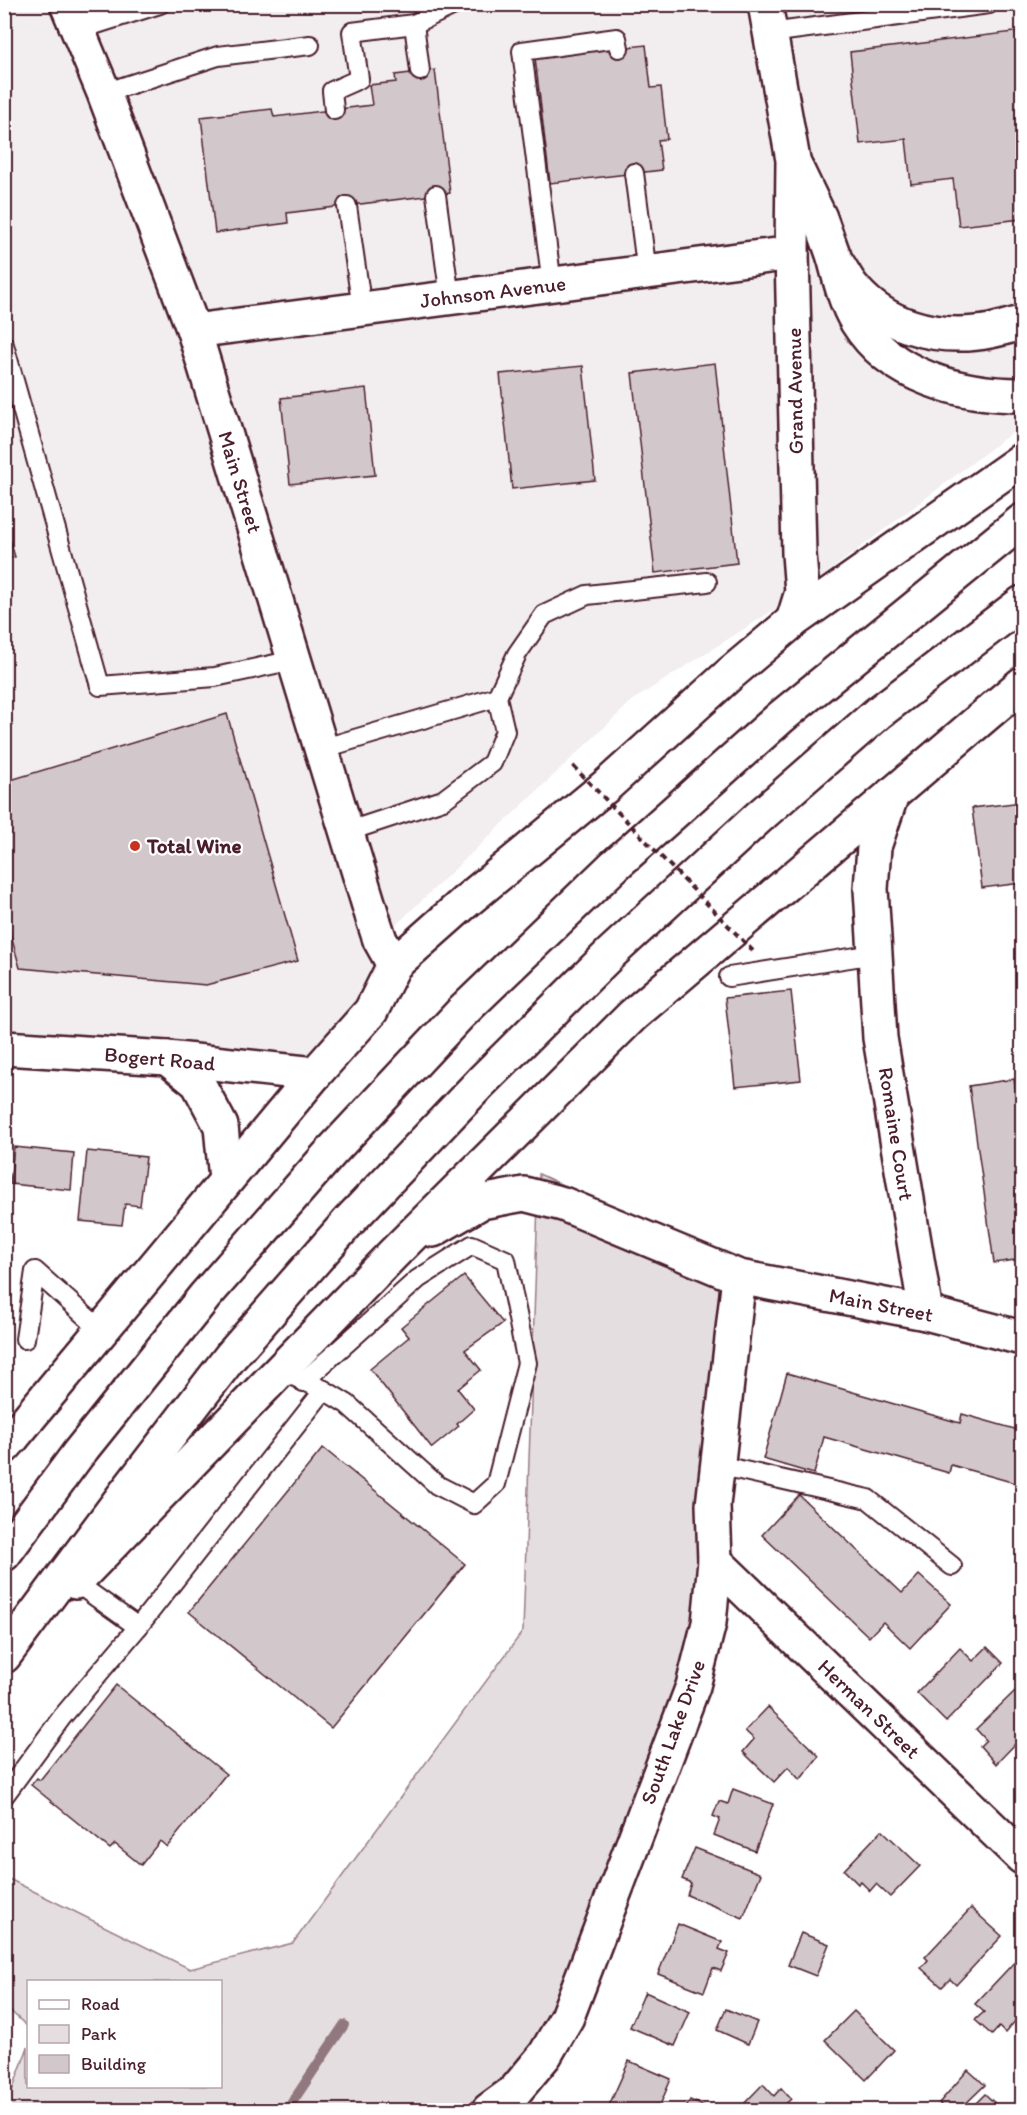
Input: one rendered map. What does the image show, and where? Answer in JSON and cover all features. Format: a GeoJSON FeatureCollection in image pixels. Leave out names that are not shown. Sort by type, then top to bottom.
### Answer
{"type":"FeatureCollection","features":[{"type":"Feature","properties":{"kind":"main road","name":"Main Street"},"geometry":{"type":"LineString","coordinates":[[72,17],[104,93],[194,331],[380,940],[394,965]]}},
{"type":"Feature","properties":{"kind":"main road","name":"Grand Avenue"},"geometry":{"type":"LineString","coordinates":[[767,19],[793,160],[792,254],[799,554],[802,592],[793,621]]}},
{"type":"Feature","properties":{"kind":"main road","name":"Grand Avenue"},"geometry":{"type":"LineString","coordinates":[[793,160],[820,218],[834,257]]}},
{"type":"Feature","properties":{"kind":"main road","name":"Johnson Avenue"},"geometry":{"type":"LineString","coordinates":[[194,331],[792,254]]}},
{"type":"Feature","properties":{"kind":"main road"},"geometry":{"type":"LineString","coordinates":[[834,257],[854,290],[878,311],[907,326],[942,334],[979,333],[1023,323]]}},
{"type":"Feature","properties":{"kind":"main road"},"geometry":{"type":"LineString","coordinates":[[834,257],[844,296],[857,321],[870,340],[887,357],[925,378],[948,385],[996,394],[1023,395]]}},
{"type":"Feature","properties":{"kind":"main road"},"geometry":{"type":"LineString","coordinates":[[7,1441],[315,1074],[371,1011],[394,965],[464,903],[606,786],[730,674],[793,621],[1023,460]]}},
{"type":"Feature","properties":{"kind":"main road"},"geometry":{"type":"LineString","coordinates":[[4,1554],[78,1454],[205,1296],[332,1151],[460,1014],[615,865],[781,717],[1023,521]]}},
{"type":"Feature","properties":{"kind":"main road"},"geometry":{"type":"LineString","coordinates":[[6,1654],[231,1356],[349,1221],[482,1081],[610,954],[760,816],[878,713],[1023,603]]}},
{"type":"Feature","properties":{"kind":"main road"},"geometry":{"type":"LineString","coordinates":[[6,1654],[75,1582],[292,1376],[393,1254],[633,1015],[1023,684]]}},
{"type":"Feature","properties":{"kind":"main road","name":"Romaine Court"},"geometry":{"type":"LineString","coordinates":[[892,794],[874,847],[871,889],[880,1038],[926,1313]]}},
{"type":"Feature","properties":{"kind":"main road","name":"Bogert Road"},"geometry":{"type":"LineString","coordinates":[[4,1048],[167,1058],[315,1074]]}},
{"type":"Feature","properties":{"kind":"main road"},"geometry":{"type":"LineString","coordinates":[[167,1058],[198,1083],[221,1126],[226,1180]]}},
{"type":"Feature","properties":{"kind":"main road","name":"Main Street"},"geometry":{"type":"LineString","coordinates":[[393,1254],[481,1202],[524,1194],[563,1204],[739,1277],[926,1313],[1023,1338]]}},
{"type":"Feature","properties":{"kind":"main road","name":"South Lake Drive"},"geometry":{"type":"LineString","coordinates":[[513,2104],[567,2017],[578,1982],[693,1686],[709,1623],[715,1562],[713,1505],[739,1277]]}},
{"type":"Feature","properties":{"kind":"main road","name":"Herman Street"},"geometry":{"type":"LineString","coordinates":[[715,1562],[1023,1857]]}},
{"type":"Feature","properties":{"kind":"lane"},"geometry":{"type":"LineString","coordinates":[[72,17],[102,4]]}},
{"type":"Feature","properties":{"kind":"lane"},"geometry":{"type":"LineString","coordinates":[[334,110],[332,91],[358,79],[352,32],[414,24],[456,4]]}},
{"type":"Feature","properties":{"kind":"lane"},"geometry":{"type":"LineString","coordinates":[[767,19],[989,4]]}},
{"type":"Feature","properties":{"kind":"lane"},"geometry":{"type":"LineString","coordinates":[[72,17],[158,5]]}},
{"type":"Feature","properties":{"kind":"lane"},"geometry":{"type":"LineString","coordinates":[[414,24],[420,71]]}},
{"type":"Feature","properties":{"kind":"lane"},"geometry":{"type":"LineString","coordinates":[[552,285],[522,51],[617,38],[619,48]]}},
{"type":"Feature","properties":{"kind":"lane"},"geometry":{"type":"LineString","coordinates":[[104,93],[218,56],[310,45]]}},
{"type":"Feature","properties":{"kind":"lane"},"geometry":{"type":"LineString","coordinates":[[634,173],[647,273]]}},
{"type":"Feature","properties":{"kind":"lane"},"geometry":{"type":"LineString","coordinates":[[436,195],[450,298]]}},
{"type":"Feature","properties":{"kind":"lane"},"geometry":{"type":"LineString","coordinates":[[347,206],[362,309]]}},
{"type":"Feature","properties":{"kind":"lane"},"geometry":{"type":"LineString","coordinates":[[4,345],[100,686],[215,677],[294,660]]}},
{"type":"Feature","properties":{"kind":"lane"},"geometry":{"type":"LineString","coordinates":[[346,832],[442,800],[492,763],[506,731],[497,698],[517,654],[544,615],[587,595],[707,582]]}},
{"type":"Feature","properties":{"kind":"lane"},"geometry":{"type":"LineString","coordinates":[[321,749],[497,698]]}},
{"type":"Feature","properties":{"kind":"lane"},"geometry":{"type":"LineString","coordinates":[[729,977],[875,954]]}},
{"type":"Feature","properties":{"kind":"lane"},"geometry":{"type":"LineString","coordinates":[[472,1245],[506,1260],[527,1363],[496,1484],[474,1504],[437,1485],[347,1404],[324,1390],[292,1376],[418,1279],[472,1245]]}},
{"type":"Feature","properties":{"kind":"lane"},"geometry":{"type":"LineString","coordinates":[[25,1339],[35,1271],[101,1330]]}},
{"type":"Feature","properties":{"kind":"lane"},"geometry":{"type":"LineString","coordinates":[[4,1796],[62,1717],[138,1627],[324,1390]]}},
{"type":"Feature","properties":{"kind":"lane"},"geometry":{"type":"LineString","coordinates":[[718,1465],[868,1499],[952,1566]]}},
{"type":"Feature","properties":{"kind":"lane"},"geometry":{"type":"LineString","coordinates":[[75,1582],[138,1627]]}},
{"type":"Feature","properties":{"kind":"path"},"geometry":{"type":"LineString","coordinates":[[573,766],[755,953]]}},
{"type":"Feature","properties":{"kind":"shaded area"},"geometry":{"type":"Polygon","coordinates":[[[4,5],[1022,5],[1022,425],[802,592],[633,700],[380,940],[394,965],[315,1074],[5,1048],[4,5]]]}},
{"type":"Feature","properties":{"kind":"green space"},"geometry":{"type":"Polygon","coordinates":[[[539,1174],[721,1260],[693,1686],[515,2091],[478,2110],[5,2110],[27,2050],[27,2088],[222,2088],[222,1980],[27,1980],[27,2026],[5,2006],[5,1877],[190,1969],[293,1943],[523,1631],[539,1174]]]}},
{"type":"Feature","properties":{"kind":"building"},"geometry":{"type":"Polygon","coordinates":[[[1022,31],[1022,219],[959,226],[953,179],[911,184],[906,139],[860,144],[850,52],[1022,31]]]}},
{"type":"Feature","properties":{"kind":"building"},"geometry":{"type":"Polygon","coordinates":[[[646,45],[651,88],[661,87],[667,139],[658,140],[662,170],[550,183],[535,58],[646,45]]]}},
{"type":"Feature","properties":{"kind":"building"},"geometry":{"type":"Polygon","coordinates":[[[435,70],[450,193],[287,213],[288,223],[215,233],[201,117],[272,109],[274,117],[372,105],[369,85],[396,82],[395,75],[435,70]]]}},
{"type":"Feature","properties":{"kind":"building"},"geometry":{"type":"Polygon","coordinates":[[[715,363],[737,563],[655,573],[632,373],[715,363]]]}},
{"type":"Feature","properties":{"kind":"building"},"geometry":{"type":"Polygon","coordinates":[[[583,366],[595,480],[512,489],[500,374],[583,366]]]}},
{"type":"Feature","properties":{"kind":"building"},"geometry":{"type":"Polygon","coordinates":[[[366,388],[375,475],[290,484],[281,398],[366,388]]]}},
{"type":"Feature","properties":{"kind":"building"},"geometry":{"type":"Polygon","coordinates":[[[4,520],[15,557],[4,560],[4,520]]]}},
{"type":"Feature","properties":{"kind":"building","name":"Total Wine"},"geometry":{"type":"Polygon","coordinates":[[[227,714],[298,961],[206,985],[20,968],[4,911],[4,782],[227,714]]]}},
{"type":"Feature","properties":{"kind":"building"},"geometry":{"type":"Polygon","coordinates":[[[1022,802],[1022,883],[982,888],[972,808],[1022,802]]]}},
{"type":"Feature","properties":{"kind":"building"},"geometry":{"type":"Polygon","coordinates":[[[791,991],[801,1080],[735,1087],[725,998],[791,991]]]}},
{"type":"Feature","properties":{"kind":"building"},"geometry":{"type":"Polygon","coordinates":[[[1014,1079],[1022,1135],[1022,1259],[994,1263],[969,1086],[1014,1079]]]}},
{"type":"Feature","properties":{"kind":"building"},"geometry":{"type":"Polygon","coordinates":[[[14,1147],[74,1153],[71,1190],[10,1184],[14,1147]]]}},
{"type":"Feature","properties":{"kind":"building"},"geometry":{"type":"Polygon","coordinates":[[[87,1151],[146,1157],[140,1206],[125,1204],[122,1225],[80,1221],[87,1151]]]}},
{"type":"Feature","properties":{"kind":"building"},"geometry":{"type":"Polygon","coordinates":[[[464,1276],[503,1323],[465,1350],[481,1370],[458,1389],[474,1409],[457,1424],[459,1426],[432,1448],[370,1369],[409,1337],[401,1327],[464,1276]]]}},
{"type":"Feature","properties":{"kind":"building"},"geometry":{"type":"Polygon","coordinates":[[[787,1373],[960,1423],[962,1414],[1022,1431],[1022,1485],[951,1465],[949,1473],[824,1437],[814,1474],[763,1459],[787,1373]]]}},
{"type":"Feature","properties":{"kind":"building"},"geometry":{"type":"Polygon","coordinates":[[[323,1448],[465,1564],[331,1728],[189,1612],[323,1448]]]}},
{"type":"Feature","properties":{"kind":"building"},"geometry":{"type":"Polygon","coordinates":[[[799,1495],[902,1593],[919,1575],[951,1604],[910,1648],[883,1622],[869,1637],[762,1535],[799,1495]]]}},
{"type":"Feature","properties":{"kind":"building"},"geometry":{"type":"Polygon","coordinates":[[[987,1647],[1003,1663],[946,1722],[917,1693],[960,1648],[973,1661],[987,1647]]]}},
{"type":"Feature","properties":{"kind":"building"},"geometry":{"type":"Polygon","coordinates":[[[116,1685],[226,1774],[167,1847],[160,1841],[141,1865],[115,1844],[110,1849],[31,1785],[37,1778],[40,1780],[116,1685]]]}},
{"type":"Feature","properties":{"kind":"building"},"geometry":{"type":"Polygon","coordinates":[[[1015,1691],[1022,1696],[1022,1737],[996,1764],[980,1746],[986,1740],[976,1729],[1015,1691]]]}},
{"type":"Feature","properties":{"kind":"building"},"geometry":{"type":"Polygon","coordinates":[[[768,1707],[819,1756],[800,1780],[788,1767],[774,1782],[743,1752],[754,1739],[745,1731],[768,1707]]]}},
{"type":"Feature","properties":{"kind":"building"},"geometry":{"type":"Polygon","coordinates":[[[733,1789],[773,1804],[755,1851],[714,1835],[720,1819],[713,1816],[719,1801],[728,1804],[733,1789]]]}},
{"type":"Feature","properties":{"kind":"building"},"geometry":{"type":"Polygon","coordinates":[[[882,1830],[920,1866],[890,1897],[876,1884],[870,1891],[860,1881],[858,1884],[844,1870],[882,1830]]]}},
{"type":"Feature","properties":{"kind":"building"},"geometry":{"type":"Polygon","coordinates":[[[695,1848],[761,1874],[743,1918],[687,1895],[691,1883],[682,1879],[695,1848]]]}},
{"type":"Feature","properties":{"kind":"building"},"geometry":{"type":"Polygon","coordinates":[[[971,1908],[1002,1936],[956,1985],[950,1979],[942,1987],[921,1968],[928,1960],[925,1957],[971,1908]]]}},
{"type":"Feature","properties":{"kind":"building"},"geometry":{"type":"Polygon","coordinates":[[[678,1924],[722,1942],[719,1949],[729,1953],[721,1971],[713,1968],[704,1992],[658,1974],[678,1924]]]}},
{"type":"Feature","properties":{"kind":"building"},"geometry":{"type":"Polygon","coordinates":[[[801,1933],[829,1944],[816,1976],[788,1965],[801,1933]]]}},
{"type":"Feature","properties":{"kind":"building"},"geometry":{"type":"Polygon","coordinates":[[[1021,1955],[1022,2013],[1005,2033],[999,2027],[992,2035],[975,2020],[984,2012],[975,2004],[1021,1955]]]}},
{"type":"Feature","properties":{"kind":"building"},"geometry":{"type":"Polygon","coordinates":[[[645,1992],[690,2012],[675,2046],[630,2027],[645,1992]]]}},
{"type":"Feature","properties":{"kind":"building"},"geometry":{"type":"Polygon","coordinates":[[[726,2009],[757,2022],[748,2044],[717,2030],[726,2009]]]}},
{"type":"Feature","properties":{"kind":"building"},"geometry":{"type":"Polygon","coordinates":[[[854,2011],[894,2050],[866,2080],[825,2040],[854,2011]]]}},
{"type":"Feature","properties":{"kind":"building"},"geometry":{"type":"Polygon","coordinates":[[[629,2061],[671,2079],[658,2110],[607,2110],[629,2061]]]}},
{"type":"Feature","properties":{"kind":"building"},"geometry":{"type":"Polygon","coordinates":[[[968,2070],[985,2085],[959,2110],[945,2110],[939,2103],[968,2070]]]}},
{"type":"Feature","properties":{"kind":"building"},"geometry":{"type":"Polygon","coordinates":[[[763,2084],[774,2096],[781,2088],[791,2099],[779,2110],[739,2109],[763,2084]]]}},
{"type":"Feature","properties":{"kind":"building"},"geometry":{"type":"Polygon","coordinates":[[[985,2094],[1002,2110],[970,2109],[985,2094]]]}},
{"type":"Feature","properties":{"kind":"building"},"geometry":{"type":"Polygon","coordinates":[[[690,2100],[710,2109],[685,2110],[690,2100]]]}},
{"type":"Feature","properties":{"kind":"waterway"},"geometry":{"type":"LineString","coordinates":[[287,2110],[344,2025]]}},
{"type":"Feature","properties":{"kind":"place","name":"Total Wine"},"geometry":{"type":"Point","coordinates":[135,846]}}]}
